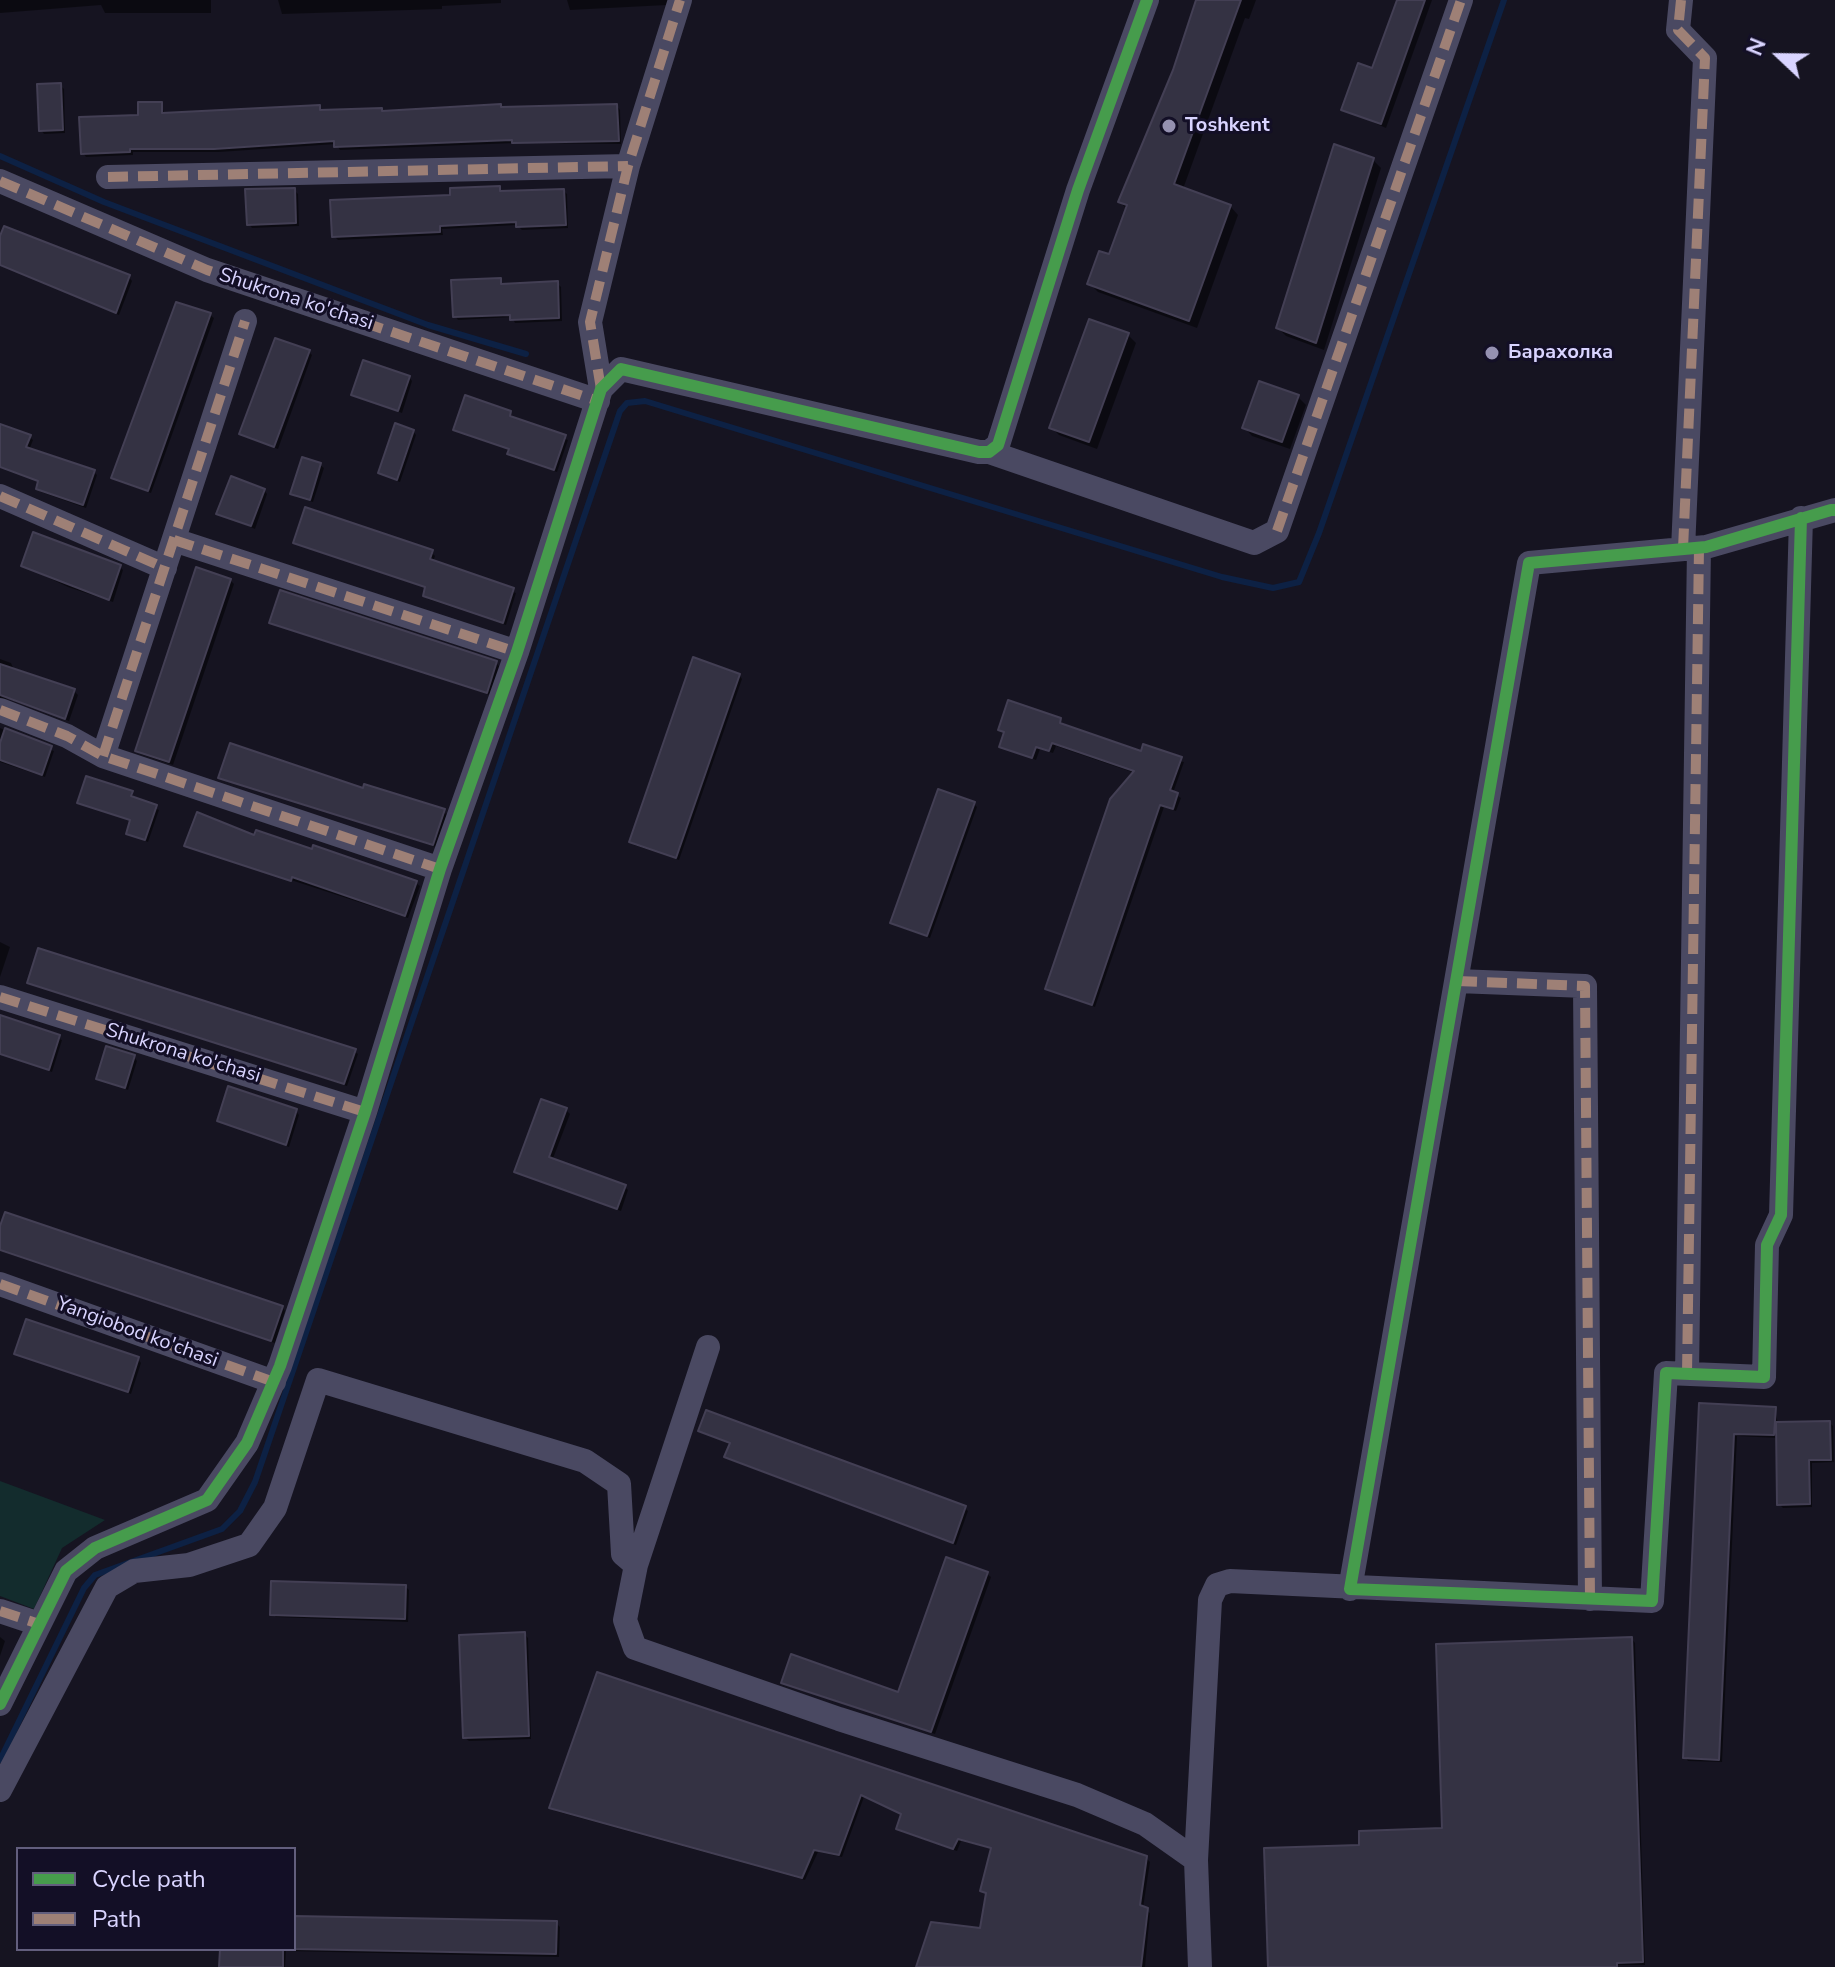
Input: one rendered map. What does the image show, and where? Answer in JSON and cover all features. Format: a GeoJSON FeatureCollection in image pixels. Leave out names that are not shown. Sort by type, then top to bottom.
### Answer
{"type":"FeatureCollection","features":[{"type":"Feature","properties":{"kind":"street"},"geometry":{"type":"LineString","coordinates":[[600,395],[590,322],[628,166],[680,0]]}},
{"type":"Feature","properties":{"kind":"street"},"geometry":{"type":"LineString","coordinates":[[989,452],[998,445],[1078,190],[1147,0]]}},
{"type":"Feature","properties":{"kind":"street"},"geometry":{"type":"LineString","coordinates":[[0,1704],[66,1571],[95,1548],[207,1500],[247,1443],[274,1382],[365,1112],[440,869],[517,652],[600,395],[621,369],[989,452],[1254,543],[1277,531],[1461,0]]}},
{"type":"Feature","properties":{"kind":"street"},"geometry":{"type":"LineString","coordinates":[[1681,0],[1678,30],[1705,58],[1691,548],[1687,1374]]}},
{"type":"Feature","properties":{"kind":"street"},"geometry":{"type":"LineString","coordinates":[[108,177],[628,166]]}},
{"type":"Feature","properties":{"kind":"street","name":"Shukrona ko'chasi"},"geometry":{"type":"LineString","coordinates":[[0,181],[207,270],[600,395]]}},
{"type":"Feature","properties":{"kind":"street"},"geometry":{"type":"LineString","coordinates":[[103,756],[245,321]]}},
{"type":"Feature","properties":{"kind":"street"},"geometry":{"type":"LineString","coordinates":[[0,496],[165,568]]}},
{"type":"Feature","properties":{"kind":"street"},"geometry":{"type":"LineString","coordinates":[[1350,1589],[1529,563],[1691,548],[1835,510]]}},
{"type":"Feature","properties":{"kind":"street"},"geometry":{"type":"LineString","coordinates":[[1200,1967],[1196,1860],[1210,1600],[1217,1585],[1230,1581],[1652,1601],[1666,1373],[1764,1377],[1767,1245],[1781,1215],[1801,518]]}},
{"type":"Feature","properties":{"kind":"street"},"geometry":{"type":"LineString","coordinates":[[174,540],[517,652]]}},
{"type":"Feature","properties":{"kind":"street"},"geometry":{"type":"LineString","coordinates":[[0,710],[67,736],[103,756],[440,869]]}},
{"type":"Feature","properties":{"kind":"street"},"geometry":{"type":"LineString","coordinates":[[1457,981],[1585,986],[1590,1599]]}},
{"type":"Feature","properties":{"kind":"street","name":"Shukrona ko'chasi"},"geometry":{"type":"LineString","coordinates":[[0,997],[365,1112]]}},
{"type":"Feature","properties":{"kind":"street","name":"Yangiobod ko'chasi"},"geometry":{"type":"LineString","coordinates":[[0,1284],[274,1382]]}},
{"type":"Feature","properties":{"kind":"street"},"geometry":{"type":"LineString","coordinates":[[708,1347],[636,1565],[625,1620],[635,1648],[839,1719],[1077,1795],[1145,1824],[1196,1860]]}},
{"type":"Feature","properties":{"kind":"street"},"geometry":{"type":"LineString","coordinates":[[0,1790],[107,1587],[134,1571],[189,1565],[249,1545],[275,1508],[318,1380],[585,1461],[619,1484],[623,1554],[636,1565]]}},
{"type":"Feature","properties":{"kind":"street"},"geometry":{"type":"LineString","coordinates":[[0,1611],[39,1624]]}},
{"type":"Feature","properties":{"kind":"green space"},"geometry":{"type":"Polygon","coordinates":[[[0,1481],[105,1520],[62,1548],[34,1609],[0,1596],[0,1481]]]}},
{"type":"Feature","properties":{"kind":"building"},"geometry":{"type":"Polygon","coordinates":[[[1196,0],[1241,0],[1174,184],[1231,205],[1189,321],[1087,284],[1099,251],[1109,254],[1127,205],[1118,202],[1173,70],[1196,0]]]}},
{"type":"Feature","properties":{"kind":"building"},"geometry":{"type":"Polygon","coordinates":[[[1397,0],[1425,0],[1381,124],[1341,110],[1358,63],[1372,68],[1397,0]]]}},
{"type":"Feature","properties":{"kind":"building"},"geometry":{"type":"Polygon","coordinates":[[[61,83],[63,130],[39,131],[37,84],[61,83]]]}},
{"type":"Feature","properties":{"kind":"building"},"geometry":{"type":"Polygon","coordinates":[[[138,102],[162,102],[162,113],[320,105],[320,110],[382,108],[382,111],[501,104],[501,107],[617,104],[619,141],[512,143],[512,140],[334,147],[334,141],[214,149],[130,149],[130,152],[81,154],[79,117],[138,115],[138,102]]]}},
{"type":"Feature","properties":{"kind":"building"},"geometry":{"type":"Polygon","coordinates":[[[1334,144],[1374,158],[1316,343],[1276,328],[1334,144]]]}},
{"type":"Feature","properties":{"kind":"building"},"geometry":{"type":"Polygon","coordinates":[[[500,186],[500,191],[564,189],[566,225],[516,227],[516,222],[440,226],[440,232],[332,237],[330,200],[450,195],[450,188],[500,186]]]}},
{"type":"Feature","properties":{"kind":"building"},"geometry":{"type":"Polygon","coordinates":[[[295,188],[296,223],[247,225],[245,189],[295,188]]]}},
{"type":"Feature","properties":{"kind":"building"},"geometry":{"type":"Polygon","coordinates":[[[4,226],[130,275],[116,313],[0,265],[0,236],[4,226]]]}},
{"type":"Feature","properties":{"kind":"building"},"geometry":{"type":"Polygon","coordinates":[[[501,278],[501,284],[558,281],[559,318],[510,320],[510,315],[453,317],[451,280],[501,278]]]}},
{"type":"Feature","properties":{"kind":"building"},"geometry":{"type":"Polygon","coordinates":[[[176,302],[211,313],[148,491],[111,478],[176,302]]]}},
{"type":"Feature","properties":{"kind":"building"},"geometry":{"type":"Polygon","coordinates":[[[1089,319],[1129,333],[1089,442],[1049,428],[1089,319]]]}},
{"type":"Feature","properties":{"kind":"building"},"geometry":{"type":"Polygon","coordinates":[[[275,338],[310,350],[274,447],[239,434],[275,338]]]}},
{"type":"Feature","properties":{"kind":"building"},"geometry":{"type":"Polygon","coordinates":[[[363,360],[410,376],[398,411],[351,395],[363,360]]]}},
{"type":"Feature","properties":{"kind":"building"},"geometry":{"type":"Polygon","coordinates":[[[1259,381],[1299,395],[1282,442],[1242,428],[1259,381]]]}},
{"type":"Feature","properties":{"kind":"building"},"geometry":{"type":"Polygon","coordinates":[[[465,395],[511,411],[510,416],[566,435],[554,470],[507,454],[509,449],[453,430],[465,395]]]}},
{"type":"Feature","properties":{"kind":"building"},"geometry":{"type":"Polygon","coordinates":[[[395,423],[414,430],[397,480],[378,473],[395,423]]]}},
{"type":"Feature","properties":{"kind":"building"},"geometry":{"type":"Polygon","coordinates":[[[0,424],[31,435],[26,447],[95,470],[83,505],[36,489],[38,481],[0,467],[0,424]]]}},
{"type":"Feature","properties":{"kind":"building"},"geometry":{"type":"Polygon","coordinates":[[[302,457],[321,463],[310,500],[290,494],[302,457]]]}},
{"type":"Feature","properties":{"kind":"building"},"geometry":{"type":"Polygon","coordinates":[[[231,476],[265,489],[251,526],[216,514],[231,476]]]}},
{"type":"Feature","properties":{"kind":"building"},"geometry":{"type":"Polygon","coordinates":[[[305,507],[433,550],[430,559],[514,588],[503,623],[423,596],[425,587],[293,543],[305,507]]]}},
{"type":"Feature","properties":{"kind":"building"},"geometry":{"type":"Polygon","coordinates":[[[33,532],[121,565],[109,600],[21,566],[33,532]]]}},
{"type":"Feature","properties":{"kind":"building"},"geometry":{"type":"Polygon","coordinates":[[[196,567],[231,579],[169,762],[135,751],[196,567]]]}},
{"type":"Feature","properties":{"kind":"building"},"geometry":{"type":"Polygon","coordinates":[[[280,590],[497,661],[487,693],[269,623],[280,590]]]}},
{"type":"Feature","properties":{"kind":"building"},"geometry":{"type":"Polygon","coordinates":[[[693,657],[740,674],[676,858],[629,842],[693,657]]]}},
{"type":"Feature","properties":{"kind":"building"},"geometry":{"type":"Polygon","coordinates":[[[0,664],[75,689],[65,719],[0,695],[0,664]]]}},
{"type":"Feature","properties":{"kind":"building"},"geometry":{"type":"Polygon","coordinates":[[[1008,700],[1061,718],[1060,723],[1141,751],[1143,744],[1182,757],[1170,790],[1178,793],[1173,809],[1160,805],[1092,1005],[1045,989],[1110,799],[1134,771],[1052,743],[1049,751],[1036,747],[1032,758],[999,747],[1004,732],[998,730],[1008,700]]]}},
{"type":"Feature","properties":{"kind":"building"},"geometry":{"type":"Polygon","coordinates":[[[5,728],[52,746],[42,775],[0,760],[0,743],[5,728]]]}},
{"type":"Feature","properties":{"kind":"building"},"geometry":{"type":"Polygon","coordinates":[[[230,743],[363,788],[364,784],[445,809],[433,845],[218,778],[230,743]]]}},
{"type":"Feature","properties":{"kind":"building"},"geometry":{"type":"Polygon","coordinates":[[[86,776],[133,791],[131,796],[157,805],[145,840],[126,834],[130,820],[77,803],[86,776]]]}},
{"type":"Feature","properties":{"kind":"building"},"geometry":{"type":"Polygon","coordinates":[[[938,789],[975,802],[927,936],[890,923],[938,789]]]}},
{"type":"Feature","properties":{"kind":"building"},"geometry":{"type":"Polygon","coordinates":[[[197,812],[254,835],[256,830],[312,849],[313,845],[417,881],[405,916],[292,877],[291,881],[184,846],[197,812]]]}},
{"type":"Feature","properties":{"kind":"building"},"geometry":{"type":"Polygon","coordinates":[[[38,948],[356,1049],[344,1084],[27,983],[38,948]]]}},
{"type":"Feature","properties":{"kind":"building"},"geometry":{"type":"Polygon","coordinates":[[[0,1015],[60,1035],[49,1070],[0,1054],[0,1015]]]}},
{"type":"Feature","properties":{"kind":"building"},"geometry":{"type":"Polygon","coordinates":[[[106,1046],[135,1055],[125,1088],[96,1079],[106,1046]]]}},
{"type":"Feature","properties":{"kind":"building"},"geometry":{"type":"Polygon","coordinates":[[[228,1086],[297,1109],[286,1145],[217,1121],[228,1086]]]}},
{"type":"Feature","properties":{"kind":"building"},"geometry":{"type":"Polygon","coordinates":[[[541,1099],[567,1108],[549,1157],[626,1185],[617,1209],[514,1172],[541,1099]]]}},
{"type":"Feature","properties":{"kind":"building"},"geometry":{"type":"Polygon","coordinates":[[[5,1212],[283,1306],[271,1341],[0,1250],[0,1226],[5,1212]]]}},
{"type":"Feature","properties":{"kind":"building"},"geometry":{"type":"Polygon","coordinates":[[[26,1319],[139,1357],[128,1392],[14,1354],[26,1319]]]}},
{"type":"Feature","properties":{"kind":"building"},"geometry":{"type":"Polygon","coordinates":[[[1699,1403],[1776,1407],[1774,1435],[1734,1434],[1719,1760],[1683,1758],[1699,1403]]]}},
{"type":"Feature","properties":{"kind":"building"},"geometry":{"type":"Polygon","coordinates":[[[706,1410],[966,1506],[953,1543],[724,1457],[730,1443],[698,1431],[706,1410]]]}},
{"type":"Feature","properties":{"kind":"building"},"geometry":{"type":"Polygon","coordinates":[[[1830,1421],[1831,1460],[1809,1460],[1810,1504],[1777,1505],[1776,1422],[1830,1421]]]}},
{"type":"Feature","properties":{"kind":"building"},"geometry":{"type":"Polygon","coordinates":[[[946,1557],[988,1572],[931,1732],[781,1683],[791,1654],[898,1692],[946,1557]]]}},
{"type":"Feature","properties":{"kind":"building"},"geometry":{"type":"Polygon","coordinates":[[[271,1581],[406,1585],[405,1619],[270,1615],[271,1581]]]}},
{"type":"Feature","properties":{"kind":"building"},"geometry":{"type":"Polygon","coordinates":[[[525,1632],[529,1736],[463,1738],[459,1635],[525,1632]]]}},
{"type":"Feature","properties":{"kind":"building"},"geometry":{"type":"Polygon","coordinates":[[[1632,1637],[1643,1962],[1617,1963],[1617,1967],[1268,1967],[1264,1848],[1359,1845],[1359,1831],[1442,1828],[1436,1644],[1632,1637]]]}},
{"type":"Feature","properties":{"kind":"building"},"geometry":{"type":"Polygon","coordinates":[[[597,1672],[1147,1856],[1140,1905],[1148,1908],[1141,1967],[916,1967],[931,1922],[980,1928],[986,1893],[980,1891],[991,1848],[958,1839],[953,1849],[896,1829],[901,1814],[861,1795],[839,1855],[814,1850],[802,1878],[549,1808],[597,1672]]]}},
{"type":"Feature","properties":{"kind":"building"},"geometry":{"type":"Polygon","coordinates":[[[296,1916],[557,1921],[556,1954],[296,1949],[296,1916]]]}},
{"type":"Feature","properties":{"kind":"building"},"geometry":{"type":"Polygon","coordinates":[[[220,1951],[283,1951],[283,1967],[219,1967],[220,1951]]]}},
{"type":"Feature","properties":{"kind":"waterway"},"geometry":{"type":"LineString","coordinates":[[0,1760],[84,1588],[95,1575],[222,1529],[240,1511],[255,1482],[620,411],[627,403],[645,401],[1222,577],[1273,588],[1299,582],[1319,533],[1504,0]]}},
{"type":"Feature","properties":{"kind":"waterway"},"geometry":{"type":"LineString","coordinates":[[0,156],[104,202],[428,325],[526,354]]}},
{"type":"Feature","properties":{"kind":"marked path"},"geometry":{"type":"LineString","coordinates":[[601,389],[590,322],[628,166],[680,0]]}},
{"type":"Feature","properties":{"kind":"marked path"},"geometry":{"type":"LineString","coordinates":[[1277,531],[1461,0]]}},
{"type":"Feature","properties":{"kind":"marked path"},"geometry":{"type":"LineString","coordinates":[[1681,0],[1678,30],[1705,58],[1683,549]]}},
{"type":"Feature","properties":{"kind":"marked path"},"geometry":{"type":"LineString","coordinates":[[108,177],[628,166]]}},
{"type":"Feature","properties":{"kind":"marked path"},"geometry":{"type":"LineString","coordinates":[[0,181],[207,270],[598,401]]}},
{"type":"Feature","properties":{"kind":"marked path"},"geometry":{"type":"LineString","coordinates":[[103,756],[245,321]]}},
{"type":"Feature","properties":{"kind":"marked path"},"geometry":{"type":"LineString","coordinates":[[0,496],[165,568]]}},
{"type":"Feature","properties":{"kind":"marked path"},"geometry":{"type":"LineString","coordinates":[[174,540],[517,652]]}},
{"type":"Feature","properties":{"kind":"marked path"},"geometry":{"type":"LineString","coordinates":[[1687,1374],[1699,548]]}},
{"type":"Feature","properties":{"kind":"marked path"},"geometry":{"type":"LineString","coordinates":[[0,710],[67,736],[103,756],[440,869]]}},
{"type":"Feature","properties":{"kind":"marked path"},"geometry":{"type":"LineString","coordinates":[[1457,981],[1585,986],[1590,1599]]}},
{"type":"Feature","properties":{"kind":"marked path"},"geometry":{"type":"LineString","coordinates":[[0,997],[365,1112]]}},
{"type":"Feature","properties":{"kind":"marked path"},"geometry":{"type":"LineString","coordinates":[[0,1284],[274,1382]]}},
{"type":"Feature","properties":{"kind":"marked path"},"geometry":{"type":"LineString","coordinates":[[0,1611],[39,1624]]}},
{"type":"Feature","properties":{"kind":"cycle path"},"geometry":{"type":"LineString","coordinates":[[0,1704],[66,1571],[95,1548],[207,1500],[247,1443],[280,1366],[365,1112],[440,869],[517,652],[601,389],[621,369],[989,452],[998,445],[1078,190],[1147,0]]}},
{"type":"Feature","properties":{"kind":"cycle path"},"geometry":{"type":"LineString","coordinates":[[1801,518],[1781,1215],[1767,1245],[1764,1377],[1666,1373],[1652,1601],[1350,1589],[1529,563],[1706,547],[1831,510],[1835,510]]}},
{"type":"Feature","properties":{"kind":"place","name":"Toshkent"},"geometry":{"type":"Point","coordinates":[1169,126]}},
{"type":"Feature","properties":{"kind":"place","name":"Барахолка"},"geometry":{"type":"Point","coordinates":[1492,353]}}]}
